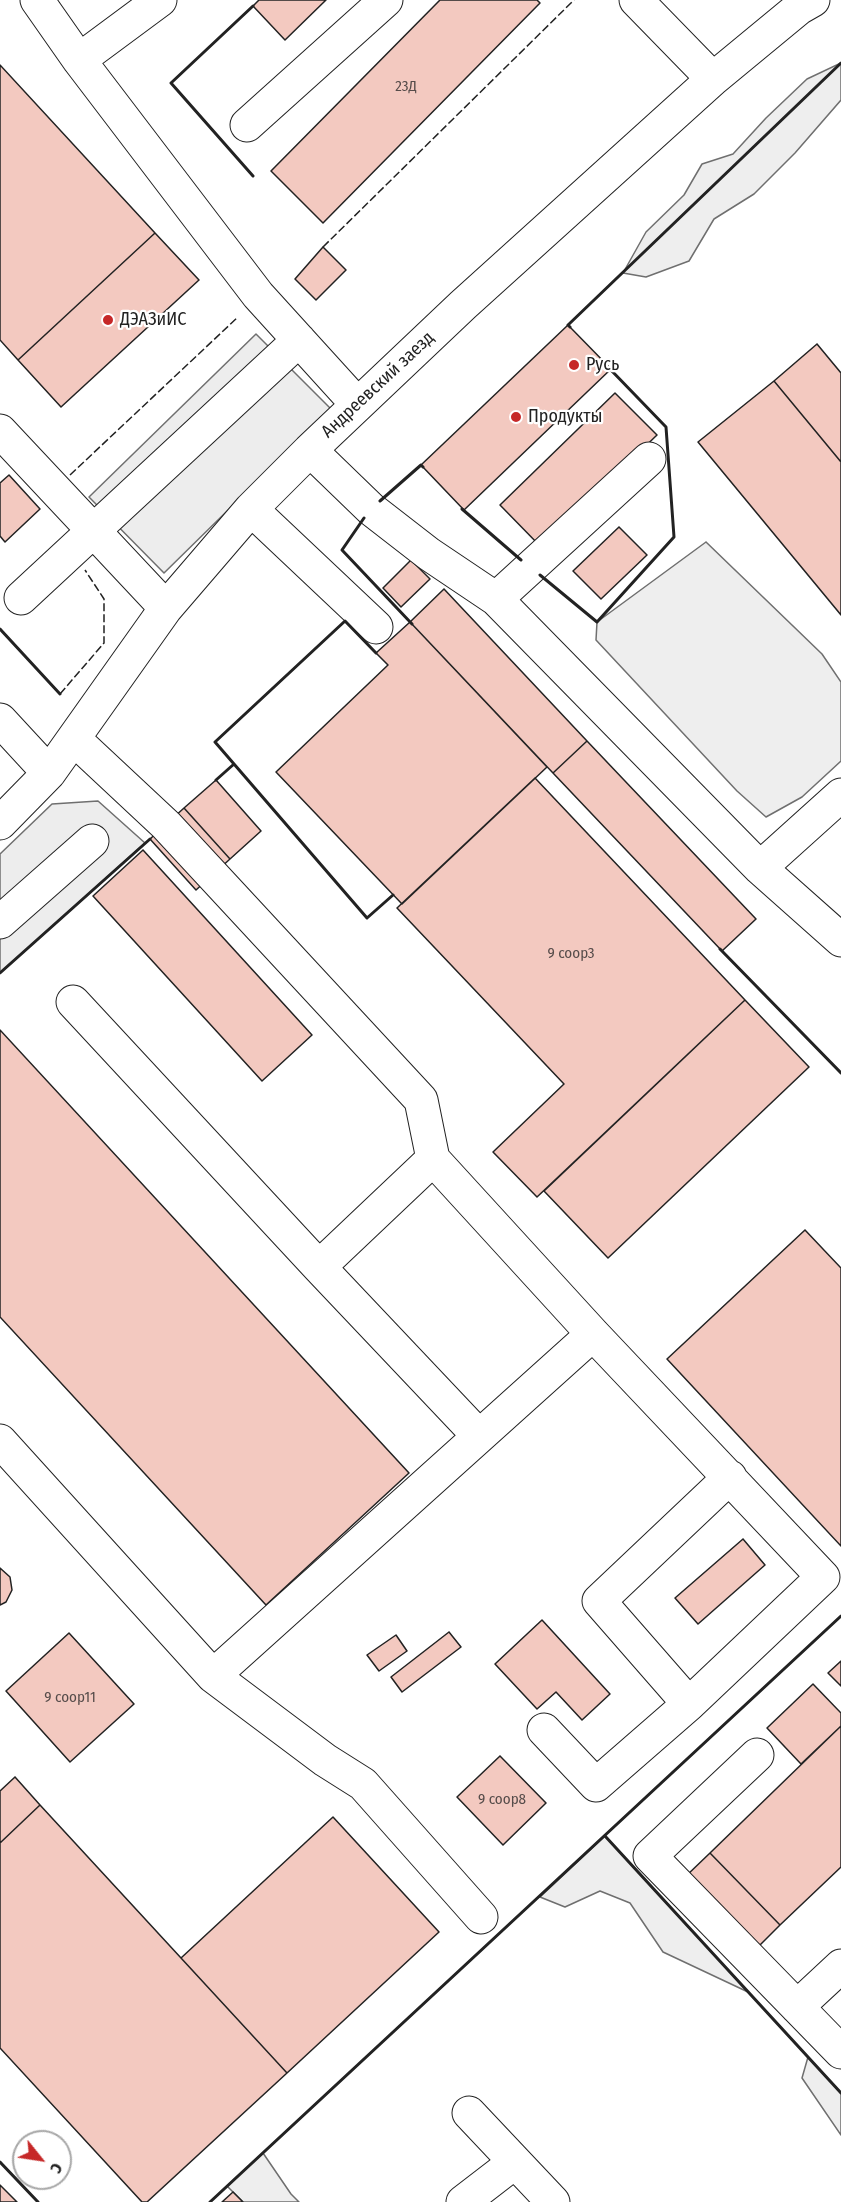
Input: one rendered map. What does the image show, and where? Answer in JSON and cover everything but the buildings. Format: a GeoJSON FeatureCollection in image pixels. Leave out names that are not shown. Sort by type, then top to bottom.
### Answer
{"type":"FeatureCollection","features":[{"type":"Feature","properties":{"kind":"street"},"geometry":{"type":"LineString","coordinates":[[37,0],[79,60],[258,295],[357,404]]}},
{"type":"Feature","properties":{"kind":"street"},"geometry":{"type":"LineString","coordinates":[[79,60],[160,0]]}},
{"type":"Feature","properties":{"kind":"street"},"geometry":{"type":"LineString","coordinates":[[247,125],[386,0]]}},
{"type":"Feature","properties":{"kind":"street"},"geometry":{"type":"LineString","coordinates":[[636,0],[712,79]]}},
{"type":"Feature","properties":{"kind":"street","name":"Андреевский заезд"},"geometry":{"type":"LineString","coordinates":[[0,823],[48,773],[166,608],[252,509],[310,450],[357,404],[712,79],[798,8],[813,0]]}},
{"type":"Feature","properties":{"kind":"street"},"geometry":{"type":"LineString","coordinates":[[21,597],[299,340]]}},
{"type":"Feature","properties":{"kind":"street"},"geometry":{"type":"LineString","coordinates":[[0,430],[166,608]]}},
{"type":"Feature","properties":{"kind":"street"},"geometry":{"type":"LineString","coordinates":[[310,450],[371,509],[429,554],[496,599],[759,868],[841,940]]}},
{"type":"Feature","properties":{"kind":"street"},"geometry":{"type":"LineString","coordinates":[[496,599],[649,459]]}},
{"type":"Feature","properties":{"kind":"street"},"geometry":{"type":"LineString","coordinates":[[252,509],[376,627]]}},
{"type":"Feature","properties":{"kind":"street"},"geometry":{"type":"LineString","coordinates":[[0,720],[48,773]]}},
{"type":"Feature","properties":{"kind":"street"},"geometry":{"type":"LineString","coordinates":[[74,739],[166,825],[421,1100],[433,1159],[593,1334],[823,1577],[689,1704],[596,1785],[544,1730]]}},
{"type":"Feature","properties":{"kind":"street"},"geometry":{"type":"LineString","coordinates":[[759,868],[841,795]]}},
{"type":"Feature","properties":{"kind":"street"},"geometry":{"type":"LineString","coordinates":[[0,922],[92,841]]}},
{"type":"Feature","properties":{"kind":"street"},"geometry":{"type":"LineString","coordinates":[[73,1002],[478,1435]]}},
{"type":"Feature","properties":{"kind":"street"},"geometry":{"type":"LineString","coordinates":[[319,1267],[433,1159]]}},
{"type":"Feature","properties":{"kind":"street"},"geometry":{"type":"LineString","coordinates":[[213,1676],[478,1435],[593,1334]]}},
{"type":"Feature","properties":{"kind":"street"},"geometry":{"type":"LineString","coordinates":[[0,1441],[213,1676],[325,1760],[363,1784],[482,1917]]}},
{"type":"Feature","properties":{"kind":"street"},"geometry":{"type":"LineString","coordinates":[[689,1704],[598,1601],[730,1477]]}},
{"type":"Feature","properties":{"kind":"street"},"geometry":{"type":"LineString","coordinates":[[757,1755],[650,1856],[841,2052]]}},
{"type":"Feature","properties":{"kind":"street"},"geometry":{"type":"LineString","coordinates":[[797,2007],[841,1966]]}},
{"type":"Feature","properties":{"kind":"street"},"geometry":{"type":"LineString","coordinates":[[469,2114],[553,2202]]}},
{"type":"Feature","properties":{"kind":"street"},"geometry":{"type":"LineString","coordinates":[[463,2202],[515,2162]]}},
{"type":"Feature","properties":{"kind":"shaded area"},"geometry":{"type":"Polygon","coordinates":[[[841,63],[841,100],[795,153],[754,194],[714,219],[689,261],[646,277],[623,273],[646,232],[684,195],[702,164],[733,154],[807,79],[841,63]]]}},
{"type":"Feature","properties":{"kind":"shaded area"},"geometry":{"type":"Polygon","coordinates":[[[256,334],[331,409],[164,573],[89,497],[256,334]]]}},
{"type":"Feature","properties":{"kind":"shaded area"},"geometry":{"type":"Polygon","coordinates":[[[706,542],[822,654],[841,682],[841,761],[802,797],[766,817],[737,791],[596,640],[597,622],[706,542]]]}},
{"type":"Feature","properties":{"kind":"shaded area"},"geometry":{"type":"Polygon","coordinates":[[[98,801],[145,843],[0,973],[0,854],[52,804],[98,801]]]}},
{"type":"Feature","properties":{"kind":"shaded area"},"geometry":{"type":"Polygon","coordinates":[[[605,1836],[748,1992],[663,1952],[630,1903],[600,1891],[565,1907],[540,1897],[605,1836]]]}},
{"type":"Feature","properties":{"kind":"shaded area"},"geometry":{"type":"Polygon","coordinates":[[[808,2057],[841,2093],[841,2135],[802,2078],[808,2057]]]}},
{"type":"Feature","properties":{"kind":"shaded area"},"geometry":{"type":"Polygon","coordinates":[[[263,2153],[299,2202],[243,2202],[227,2186],[263,2153]]]}},
{"type":"Feature","properties":{"kind":"fence"},"geometry":{"type":"LineString","coordinates":[[323,247],[574,0]]}},
{"type":"Feature","properties":{"kind":"fence"},"geometry":{"type":"LineString","coordinates":[[70,475],[238,317]]}},
{"type":"Feature","properties":{"kind":"fence"},"geometry":{"type":"LineString","coordinates":[[60,694],[104,643],[104,599],[85,570]]}},
{"type":"Feature","properties":{"kind":"wall"},"geometry":{"type":"LineString","coordinates":[[253,6],[171,83],[253,176]]}},
{"type":"Feature","properties":{"kind":"wall"},"geometry":{"type":"LineString","coordinates":[[570,327],[568,325],[841,63]]}},
{"type":"Feature","properties":{"kind":"wall"},"geometry":{"type":"LineString","coordinates":[[540,575],[597,622],[674,537],[666,427],[609,368]]}},
{"type":"Feature","properties":{"kind":"wall"},"geometry":{"type":"LineString","coordinates":[[380,501],[421,465],[423,467]]}},
{"type":"Feature","properties":{"kind":"wall"},"geometry":{"type":"LineString","coordinates":[[462,509],[521,560]]}},
{"type":"Feature","properties":{"kind":"wall"},"geometry":{"type":"LineString","coordinates":[[364,518],[342,550],[412,624]]}},
{"type":"Feature","properties":{"kind":"wall"},"geometry":{"type":"LineString","coordinates":[[376,653],[345,621],[215,742],[367,918],[393,895]]}},
{"type":"Feature","properties":{"kind":"wall"},"geometry":{"type":"LineString","coordinates":[[0,629],[60,694]]}},
{"type":"Feature","properties":{"kind":"wall"},"geometry":{"type":"LineString","coordinates":[[216,780],[234,764]]}},
{"type":"Feature","properties":{"kind":"wall"},"geometry":{"type":"LineString","coordinates":[[0,973],[150,839]]}},
{"type":"Feature","properties":{"kind":"wall"},"geometry":{"type":"LineString","coordinates":[[720,949],[841,1073]]}},
{"type":"Feature","properties":{"kind":"wall"},"geometry":{"type":"LineString","coordinates":[[210,2202],[841,1616]]}},
{"type":"Feature","properties":{"kind":"wall"},"geometry":{"type":"LineString","coordinates":[[605,1836],[841,2093]]}},
{"type":"Feature","properties":{"kind":"wall"},"geometry":{"type":"LineString","coordinates":[[0,2162],[38,2202]]}},
{"type":"Feature","properties":{"kind":"place","name":"ДЭАЗиИС"},"geometry":{"type":"Point","coordinates":[108,320]}},
{"type":"Feature","properties":{"kind":"place","name":"Русь"},"geometry":{"type":"Point","coordinates":[574,365]}},
{"type":"Feature","properties":{"kind":"place","name":"Продукты"},"geometry":{"type":"Point","coordinates":[516,417]}}]}
